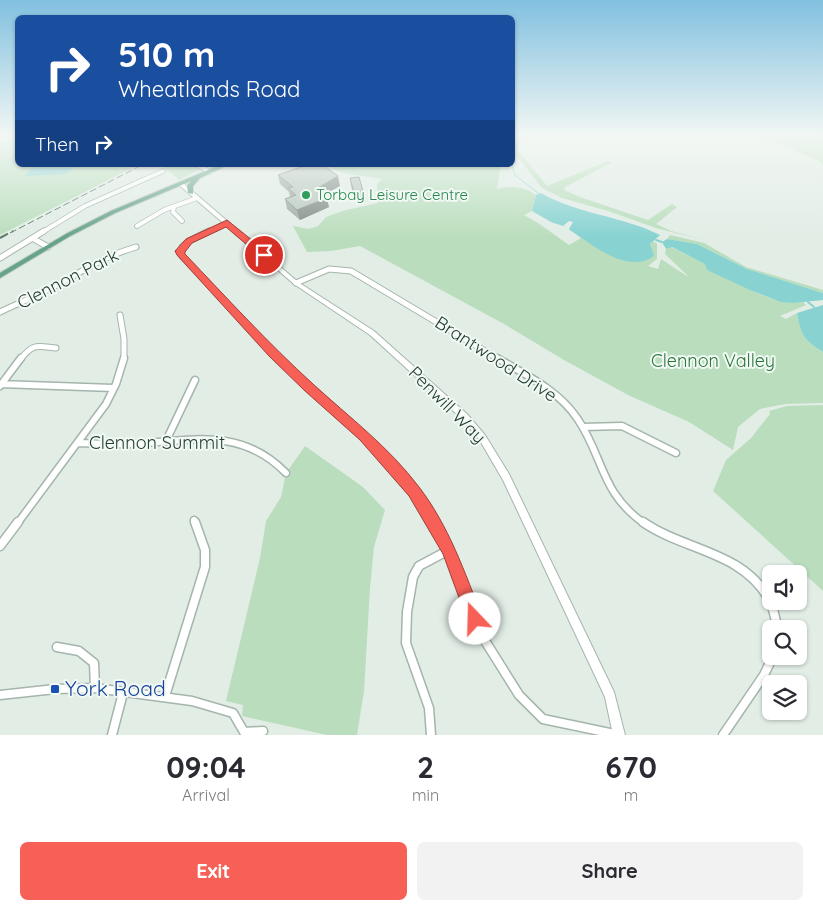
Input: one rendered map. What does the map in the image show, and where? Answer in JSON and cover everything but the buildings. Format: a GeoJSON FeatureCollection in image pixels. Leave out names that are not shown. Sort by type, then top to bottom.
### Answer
{"type":"FeatureCollection","features":[{"type":"Feature","properties":{"kind":"main road"},"geometry":{"type":"LineString","coordinates":[[0,276],[48,247],[113,212],[218,168]]}},
{"type":"Feature","properties":{"kind":"main road"},"geometry":{"type":"LineString","coordinates":[[191,192],[190,186],[198,178]]}},
{"type":"Feature","properties":{"kind":"street"},"geometry":{"type":"LineString","coordinates":[[204,168],[210,172]]}},
{"type":"Feature","properties":{"kind":"street"},"geometry":{"type":"LineString","coordinates":[[0,258],[34,239],[85,206],[163,171]]}},
{"type":"Feature","properties":{"kind":"street","name":"Penwill Way"},"geometry":{"type":"LineString","coordinates":[[181,184],[296,282],[372,332],[464,416],[482,437],[506,477],[603,680],[610,696],[619,735]]}},
{"type":"Feature","properties":{"kind":"street"},"geometry":{"type":"LineString","coordinates":[[137,226],[150,220],[151,217],[160,212],[197,198]]}},
{"type":"Feature","properties":{"kind":"street"},"geometry":{"type":"LineString","coordinates":[[174,207],[173,212],[182,221]]}},
{"type":"Feature","properties":{"kind":"street"},"geometry":{"type":"LineString","coordinates":[[227,223],[189,241],[182,247],[181,255],[279,359],[309,388],[365,436],[414,491],[449,550],[482,636],[519,696],[543,719],[619,735]]}},
{"type":"Feature","properties":{"kind":"street"},"geometry":{"type":"LineString","coordinates":[[34,239],[48,247]]}},
{"type":"Feature","properties":{"kind":"street","name":"Clennon Park"},"geometry":{"type":"LineString","coordinates":[[0,312],[50,289],[93,263],[114,253],[136,247]]}},
{"type":"Feature","properties":{"kind":"street","name":"Brantwood Drive"},"geometry":{"type":"LineString","coordinates":[[296,282],[329,270],[351,270],[549,389],[568,407],[583,428],[607,481],[630,514],[646,526],[709,550],[737,564],[757,582],[766,595],[775,620]]}},
{"type":"Feature","properties":{"kind":"street"},"geometry":{"type":"LineString","coordinates":[[0,546],[54,476],[106,402],[123,365],[124,334],[120,315]]}},
{"type":"Feature","properties":{"kind":"street"},"geometry":{"type":"LineString","coordinates":[[0,385],[29,348],[33,346],[56,348]]}},
{"type":"Feature","properties":{"kind":"street"},"geometry":{"type":"LineString","coordinates":[[166,441],[195,380]]}},
{"type":"Feature","properties":{"kind":"street"},"geometry":{"type":"LineString","coordinates":[[0,385],[113,388]]}},
{"type":"Feature","properties":{"kind":"street"},"geometry":{"type":"LineString","coordinates":[[583,428],[622,426],[676,453]]}},
{"type":"Feature","properties":{"kind":"street","name":"Clennon Summit"},"geometry":{"type":"LineString","coordinates":[[78,443],[129,444],[166,441],[225,441],[244,445],[264,453],[286,473]]}},
{"type":"Feature","properties":{"kind":"street"},"geometry":{"type":"LineString","coordinates":[[165,696],[205,567],[206,550],[194,520]]}},
{"type":"Feature","properties":{"kind":"street"},"geometry":{"type":"LineString","coordinates":[[431,735],[429,708],[406,643],[407,612],[413,576],[418,566],[449,550]]}},
{"type":"Feature","properties":{"kind":"street"},"geometry":{"type":"LineString","coordinates":[[57,647],[79,652],[94,663],[95,688]]}},
{"type":"Feature","properties":{"kind":"street"},"geometry":{"type":"LineString","coordinates":[[723,735],[768,665]]}},
{"type":"Feature","properties":{"kind":"street"},"geometry":{"type":"LineString","coordinates":[[0,695],[56,689],[95,688],[123,693],[165,696],[192,701],[233,713],[243,733],[263,731]]}},
{"type":"Feature","properties":{"kind":"street"},"geometry":{"type":"LineString","coordinates":[[112,735],[123,693]]}},
{"type":"Feature","properties":{"kind":"green space"},"geometry":{"type":"Polygon","coordinates":[[[0,168],[131,168],[0,235],[0,168]]]}},
{"type":"Feature","properties":{"kind":"green space"},"geometry":{"type":"Polygon","coordinates":[[[166,168],[200,169],[179,180],[166,168]]]}},
{"type":"Feature","properties":{"kind":"green space","name":"Clennon Valley"},"geometry":{"type":"Polygon","coordinates":[[[500,168],[497,189],[517,188],[527,190],[536,195],[532,211],[524,215],[569,245],[581,238],[615,257],[651,251],[650,244],[653,241],[657,244],[657,259],[648,266],[658,269],[661,259],[690,278],[665,254],[666,249],[671,247],[706,264],[707,270],[765,296],[777,300],[803,302],[806,305],[780,316],[786,319],[797,313],[805,336],[823,352],[823,403],[785,404],[760,409],[738,427],[733,450],[689,422],[628,395],[504,324],[360,246],[331,251],[307,252],[293,226],[309,229],[318,226],[326,217],[342,211],[378,203],[377,184],[382,179],[339,172],[333,169],[500,168]]]}},
{"type":"Feature","properties":{"kind":"green space"},"geometry":{"type":"Polygon","coordinates":[[[527,168],[533,168],[547,186],[590,168],[601,168],[565,187],[564,190],[648,220],[672,204],[677,207],[656,224],[671,231],[704,240],[656,228],[608,211],[562,198],[542,188],[527,168]]]}},
{"type":"Feature","properties":{"kind":"green space"},"geometry":{"type":"Polygon","coordinates":[[[670,235],[704,243],[746,267],[823,290],[823,293],[747,269],[697,244],[667,239],[670,235]]]}},
{"type":"Feature","properties":{"kind":"green space"},"geometry":{"type":"Polygon","coordinates":[[[823,405],[823,591],[807,576],[807,565],[794,565],[713,491],[726,460],[751,438],[770,414],[769,411],[787,406],[823,405]]]}},
{"type":"Feature","properties":{"kind":"green space"},"geometry":{"type":"Polygon","coordinates":[[[305,446],[363,487],[385,510],[374,547],[364,691],[357,735],[327,735],[242,716],[243,705],[226,701],[260,558],[266,521],[281,497],[286,473],[305,446]]]}},
{"type":"Feature","properties":{"kind":"water"},"geometry":{"type":"Polygon","coordinates":[[[30,168],[74,168],[65,174],[26,176],[30,168]]]}},
{"type":"Feature","properties":{"kind":"water"},"geometry":{"type":"Polygon","coordinates":[[[541,193],[569,206],[630,223],[660,235],[650,244],[654,256],[644,261],[633,262],[611,256],[600,250],[569,229],[573,222],[569,221],[563,226],[551,222],[532,211],[536,195],[541,193]]]}},
{"type":"Feature","properties":{"kind":"water"},"geometry":{"type":"Polygon","coordinates":[[[667,239],[697,244],[747,269],[823,293],[823,300],[794,303],[781,302],[750,290],[707,270],[705,264],[672,247],[666,249],[662,242],[667,239]]]}},
{"type":"Feature","properties":{"kind":"water"},"geometry":{"type":"Polygon","coordinates":[[[823,305],[823,352],[811,344],[804,336],[797,313],[823,305]]]}},
{"type":"Feature","properties":{"kind":"waterway"},"geometry":{"type":"LineString","coordinates":[[513,168],[515,175],[539,194]]}},
{"type":"Feature","properties":{"kind":"waterway"},"geometry":{"type":"LineString","coordinates":[[656,240],[662,242]]}},
{"type":"Feature","properties":{"kind":"waterway"},"geometry":{"type":"LineString","coordinates":[[808,302],[814,307]]}},
{"type":"Feature","properties":{"kind":"railway"},"geometry":{"type":"LineString","coordinates":[[10,233],[136,168]]}},
{"type":"Feature","properties":{"kind":"railway"},"geometry":{"type":"LineString","coordinates":[[0,238],[13,231]]}},
{"type":"Feature","properties":{"kind":"place","name":"Torbay Leisure Centre"},"geometry":{"type":"Point","coordinates":[306,195]}},
{"type":"Feature","properties":{"kind":"place","name":"York Road"},"geometry":{"type":"Point","coordinates":[55,689]}},
{"type":"Feature","properties":{"kind":"route"},"geometry":{"type":"LineString","coordinates":[[264,255],[227,223],[189,241],[180,251],[181,255],[273,353],[309,388],[365,436],[414,491],[449,550],[475,619]]}}]}
